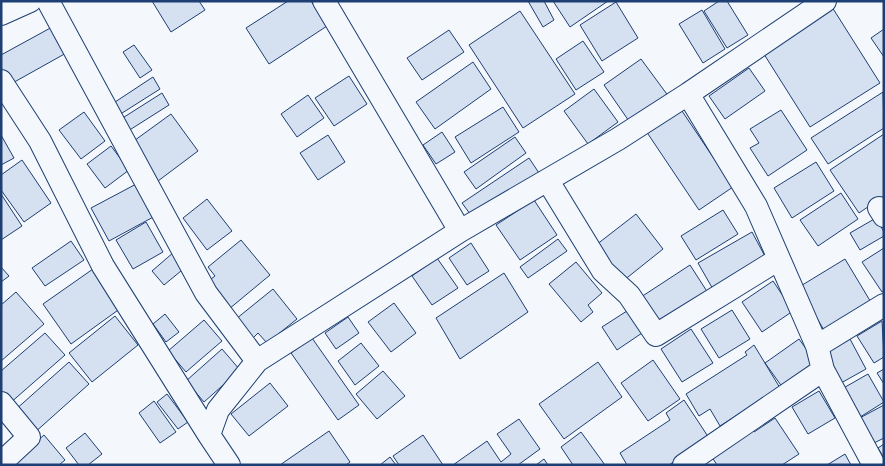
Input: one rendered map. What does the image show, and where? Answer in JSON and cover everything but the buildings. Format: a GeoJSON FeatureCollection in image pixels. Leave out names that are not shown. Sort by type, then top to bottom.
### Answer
{"type":"FeatureCollection","features":[{"type":"Feature","properties":{"kind":"street"},"geometry":{"type":"LineString","coordinates":[[1,14],[30,1]]}},
{"type":"Feature","properties":{"kind":"street"},"geometry":{"type":"LineString","coordinates":[[48,1],[206,293],[257,361]]}},
{"type":"Feature","properties":{"kind":"street"},"geometry":{"type":"LineString","coordinates":[[324,1],[460,231]]}},
{"type":"Feature","properties":{"kind":"street"},"geometry":{"type":"LineString","coordinates":[[209,435],[218,410],[257,361],[460,231],[548,181],[688,94],[825,1]]}},
{"type":"Feature","properties":{"kind":"street"},"geometry":{"type":"LineString","coordinates":[[1,80],[40,141],[103,266],[229,465]]}},
{"type":"Feature","properties":{"kind":"street"},"geometry":{"type":"LineString","coordinates":[[688,94],[756,206],[817,346],[823,370],[874,465]]}},
{"type":"Feature","properties":{"kind":"street"},"geometry":{"type":"LineString","coordinates":[[548,181],[603,272],[629,295],[656,335],[779,259]]}},
{"type":"Feature","properties":{"kind":"street"},"geometry":{"type":"LineString","coordinates":[[817,346],[884,305]]}},
{"type":"Feature","properties":{"kind":"street"},"geometry":{"type":"LineString","coordinates":[[684,465],[823,370]]}},
{"type":"Feature","properties":{"kind":"street"},"geometry":{"type":"LineString","coordinates":[[1,403],[29,438],[1,463]]}}]}
